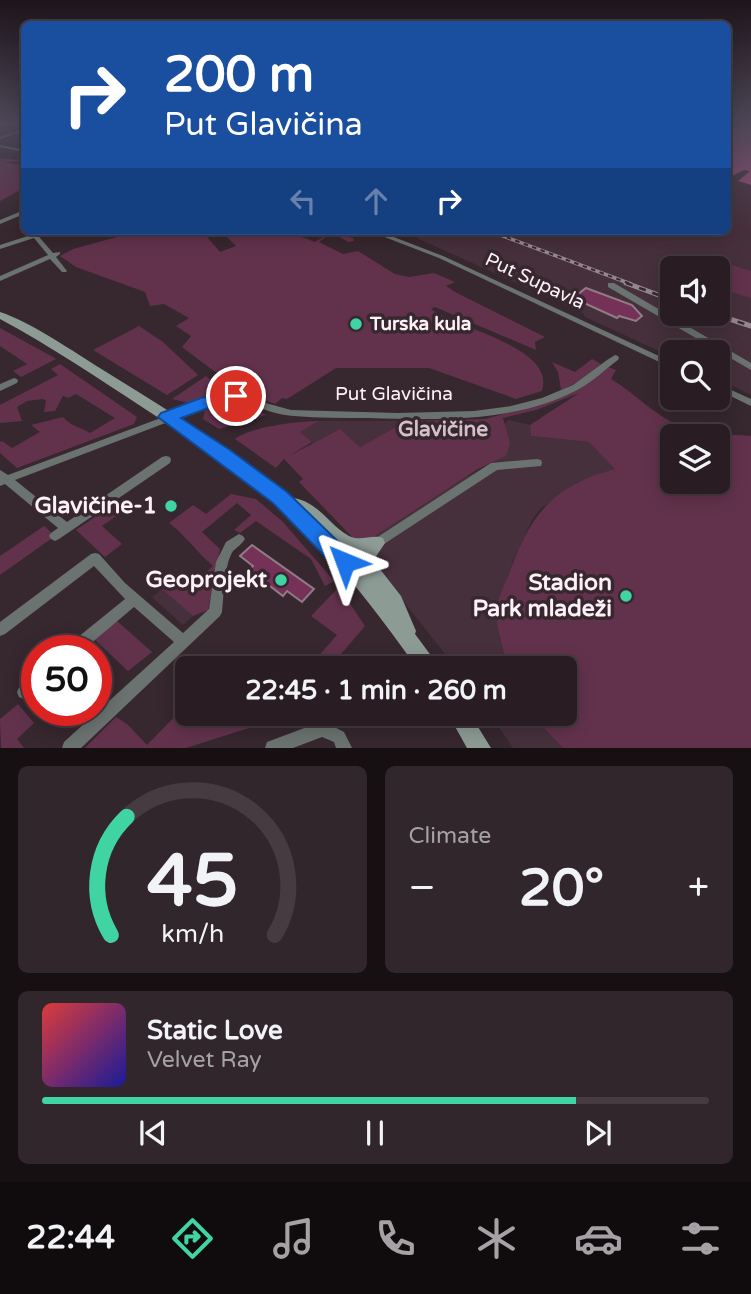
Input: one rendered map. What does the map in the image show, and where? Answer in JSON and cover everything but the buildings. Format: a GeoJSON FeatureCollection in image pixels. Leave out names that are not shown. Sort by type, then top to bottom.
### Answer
{"type":"FeatureCollection","features":[{"type":"Feature","properties":{"kind":"main road"},"geometry":{"type":"LineString","coordinates":[[0,315],[64,351],[167,417],[228,457],[280,498],[345,562],[420,656]]}},
{"type":"Feature","properties":{"kind":"main road"},"geometry":{"type":"LineString","coordinates":[[280,498],[314,514],[350,546],[377,543]]}},
{"type":"Feature","properties":{"kind":"main road"},"geometry":{"type":"LineString","coordinates":[[377,543],[367,557],[367,566],[395,602],[414,648]]}},
{"type":"Feature","properties":{"kind":"main road"},"geometry":{"type":"LineString","coordinates":[[466,726],[480,748]]}},
{"type":"Feature","properties":{"kind":"street"},"geometry":{"type":"LineString","coordinates":[[0,222],[21,213]]}},
{"type":"Feature","properties":{"kind":"street"},"geometry":{"type":"LineString","coordinates":[[16,215],[21,219]]}},
{"type":"Feature","properties":{"kind":"street"},"geometry":{"type":"LineString","coordinates":[[0,247],[30,235]]}},
{"type":"Feature","properties":{"kind":"street"},"geometry":{"type":"LineString","coordinates":[[34,235],[64,271]]}},
{"type":"Feature","properties":{"kind":"street","name":"Put Supavla"},"geometry":{"type":"LineString","coordinates":[[387,235],[537,301],[660,359]]}},
{"type":"Feature","properties":{"kind":"street"},"geometry":{"type":"LineString","coordinates":[[0,279],[58,253]]}},
{"type":"Feature","properties":{"kind":"street"},"geometry":{"type":"LineString","coordinates":[[611,285],[751,367]]}},
{"type":"Feature","properties":{"kind":"street","name":"Put Glavičina"},"geometry":{"type":"LineString","coordinates":[[1,479],[207,402],[236,396],[266,408],[291,413],[452,415],[494,411],[575,388],[615,358]]}},
{"type":"Feature","properties":{"kind":"street"},"geometry":{"type":"LineString","coordinates":[[0,388],[14,381]]}},
{"type":"Feature","properties":{"kind":"street"},"geometry":{"type":"LineString","coordinates":[[730,393],[751,403]]}},
{"type":"Feature","properties":{"kind":"street"},"geometry":{"type":"LineString","coordinates":[[55,536],[166,460]]}},
{"type":"Feature","properties":{"kind":"street"},"geometry":{"type":"LineString","coordinates":[[377,543],[495,466],[537,463]]}},
{"type":"Feature","properties":{"kind":"street"},"geometry":{"type":"LineString","coordinates":[[1,479],[32,497],[66,528]]}},
{"type":"Feature","properties":{"kind":"street"},"geometry":{"type":"LineString","coordinates":[[70,748],[215,612],[222,562],[230,546],[239,539]]}},
{"type":"Feature","properties":{"kind":"street"},"geometry":{"type":"LineString","coordinates":[[0,630],[95,558],[134,598],[183,641]]}},
{"type":"Feature","properties":{"kind":"street"},"geometry":{"type":"LineString","coordinates":[[91,635],[134,598]]}},
{"type":"Feature","properties":{"kind":"street"},"geometry":{"type":"LineString","coordinates":[[273,748],[323,729],[339,737],[344,748]]}},
{"type":"Feature","properties":{"kind":"shaded area"},"geometry":{"type":"Polygon","coordinates":[[[0,160],[21,161],[4,162],[21,165],[21,190],[0,201],[0,160]]]}},
{"type":"Feature","properties":{"kind":"shaded area"},"geometry":{"type":"Polygon","coordinates":[[[731,160],[751,160],[751,185],[738,181],[750,171],[744,170],[731,176],[731,160]]]}},
{"type":"Feature","properties":{"kind":"shaded area"},"geometry":{"type":"Polygon","coordinates":[[[744,170],[751,171],[739,181],[751,185],[751,395],[730,385],[730,340],[660,340],[660,351],[585,317],[583,313],[414,235],[731,235],[731,176],[744,170]]]}},
{"type":"Feature","properties":{"kind":"shaded area"},"geometry":{"type":"Polygon","coordinates":[[[124,235],[205,235],[220,252],[236,246],[225,235],[294,235],[315,242],[328,235],[319,242],[343,254],[358,251],[395,274],[409,277],[434,273],[455,282],[446,286],[545,337],[535,342],[536,350],[435,307],[431,309],[520,351],[534,362],[542,376],[542,391],[516,399],[429,368],[336,368],[275,404],[226,379],[182,347],[191,336],[176,326],[189,318],[164,304],[150,306],[145,292],[76,267],[60,256],[73,249],[124,235]]]}},
{"type":"Feature","properties":{"kind":"shaded area"},"geometry":{"type":"Polygon","coordinates":[[[328,235],[339,235],[353,238],[354,241],[348,242],[338,236],[328,235]]]}},
{"type":"Feature","properties":{"kind":"shaded area"},"geometry":{"type":"Polygon","coordinates":[[[730,264],[751,271],[751,298],[730,292],[730,264]]]}},
{"type":"Feature","properties":{"kind":"shaded area"},"geometry":{"type":"Polygon","coordinates":[[[139,326],[163,342],[198,375],[167,395],[93,350],[139,326]]]}},
{"type":"Feature","properties":{"kind":"shaded area"},"geometry":{"type":"Polygon","coordinates":[[[0,328],[56,359],[21,377],[13,371],[27,364],[0,346],[0,328]]]}},
{"type":"Feature","properties":{"kind":"shaded area"},"geometry":{"type":"Polygon","coordinates":[[[592,359],[601,364],[576,383],[561,390],[558,372],[552,362],[575,372],[592,359]]]}},
{"type":"Feature","properties":{"kind":"shaded area"},"geometry":{"type":"Polygon","coordinates":[[[60,364],[137,417],[134,424],[17,468],[0,453],[0,442],[12,448],[40,432],[31,425],[63,417],[90,433],[115,418],[76,394],[68,398],[63,396],[55,411],[44,412],[46,401],[43,399],[27,401],[17,407],[22,421],[0,423],[0,405],[58,375],[51,369],[60,364]]]}},
{"type":"Feature","properties":{"kind":"shaded area","name":"Stadion Park mladeži"},"geometry":{"type":"Polygon","coordinates":[[[606,366],[616,370],[611,379],[675,424],[660,424],[660,494],[730,494],[730,435],[751,436],[751,748],[563,748],[542,726],[577,726],[577,656],[505,656],[499,632],[497,605],[517,553],[535,519],[547,505],[575,484],[615,469],[589,442],[531,436],[530,425],[579,393],[536,410],[503,418],[510,443],[506,456],[478,469],[367,541],[355,540],[299,482],[303,479],[284,459],[276,468],[235,439],[262,428],[319,421],[300,432],[312,442],[289,456],[340,429],[360,447],[407,421],[485,419],[556,400],[588,383],[606,366]]]}},
{"type":"Feature","properties":{"kind":"shaded area"},"geometry":{"type":"Polygon","coordinates":[[[206,376],[222,389],[189,403],[172,399],[206,376]]]}},
{"type":"Feature","properties":{"kind":"shaded area"},"geometry":{"type":"Polygon","coordinates":[[[223,401],[242,403],[266,415],[219,429],[203,419],[205,410],[223,401]]]}},
{"type":"Feature","properties":{"kind":"shaded area"},"geometry":{"type":"Polygon","coordinates":[[[509,420],[530,425],[531,436],[589,442],[616,469],[577,483],[541,508],[532,520],[512,563],[499,636],[505,656],[447,656],[355,540],[502,457],[510,443],[503,425],[509,420]]]}},
{"type":"Feature","properties":{"kind":"shaded area"},"geometry":{"type":"Polygon","coordinates":[[[319,421],[407,421],[360,447],[340,429],[313,443],[300,432],[319,421]]]}},
{"type":"Feature","properties":{"kind":"shaded area"},"geometry":{"type":"Polygon","coordinates":[[[231,494],[256,499],[283,522],[334,581],[325,586],[311,559],[256,521],[240,533],[234,530],[251,515],[237,503],[202,532],[220,549],[208,610],[193,616],[162,589],[170,579],[184,591],[213,566],[169,523],[193,505],[206,514],[231,494]]]}},
{"type":"Feature","properties":{"kind":"shaded area"},"geometry":{"type":"Polygon","coordinates":[[[123,498],[132,505],[102,526],[122,544],[105,557],[76,530],[123,498]]]}},
{"type":"Feature","properties":{"kind":"shaded area"},"geometry":{"type":"Polygon","coordinates":[[[44,526],[55,536],[0,575],[0,556],[44,526]]]}},
{"type":"Feature","properties":{"kind":"shaded area"},"geometry":{"type":"Polygon","coordinates":[[[339,587],[365,626],[339,656],[319,656],[337,635],[311,616],[339,587]]]}},
{"type":"Feature","properties":{"kind":"shaded area"},"geometry":{"type":"Polygon","coordinates":[[[162,589],[193,616],[183,625],[152,597],[162,589]]]}},
{"type":"Feature","properties":{"kind":"shaded area"},"geometry":{"type":"Polygon","coordinates":[[[117,621],[152,652],[128,671],[112,656],[112,635],[101,635],[117,621]]]}},
{"type":"Feature","properties":{"kind":"shaded area"},"geometry":{"type":"Polygon","coordinates":[[[18,704],[21,708],[21,726],[31,726],[17,739],[24,748],[1,748],[0,719],[18,704]]]}},
{"type":"Feature","properties":{"kind":"shaded area"},"geometry":{"type":"Polygon","coordinates":[[[175,716],[175,726],[256,726],[186,748],[85,748],[107,726],[112,726],[116,717],[127,724],[147,745],[175,716]]]}},
{"type":"Feature","properties":{"kind":"shaded area"},"geometry":{"type":"Polygon","coordinates":[[[498,726],[542,726],[563,748],[513,748],[498,726]]]}},
{"type":"Feature","properties":{"kind":"railway"},"geometry":{"type":"LineString","coordinates":[[501,235],[631,284]]}},
{"type":"Feature","properties":{"kind":"railway"},"geometry":{"type":"LineString","coordinates":[[626,283],[660,296]]}},
{"type":"Feature","properties":{"kind":"railway"},"geometry":{"type":"LineString","coordinates":[[730,319],[751,326]]}},
{"type":"Feature","properties":{"kind":"place","name":"Turska kula"},"geometry":{"type":"Point","coordinates":[356,324]}},
{"type":"Feature","properties":{"kind":"place","name":"Glavičine-1"},"geometry":{"type":"Point","coordinates":[171,506]}},
{"type":"Feature","properties":{"kind":"place","name":"Geoprojekt"},"geometry":{"type":"Point","coordinates":[281,580]}},
{"type":"Feature","properties":{"kind":"place","name":"Stadion Park mladeži"},"geometry":{"type":"Point","coordinates":[626,596]}},
{"type":"Feature","properties":{"kind":"district","name":"Glavičine"},"geometry":{"type":"Point","coordinates":[443,429]}},
{"type":"Feature","properties":{"kind":"route"},"geometry":{"type":"LineString","coordinates":[[236,396],[207,402],[167,417],[257,479],[306,522],[345,562]]}}]}
